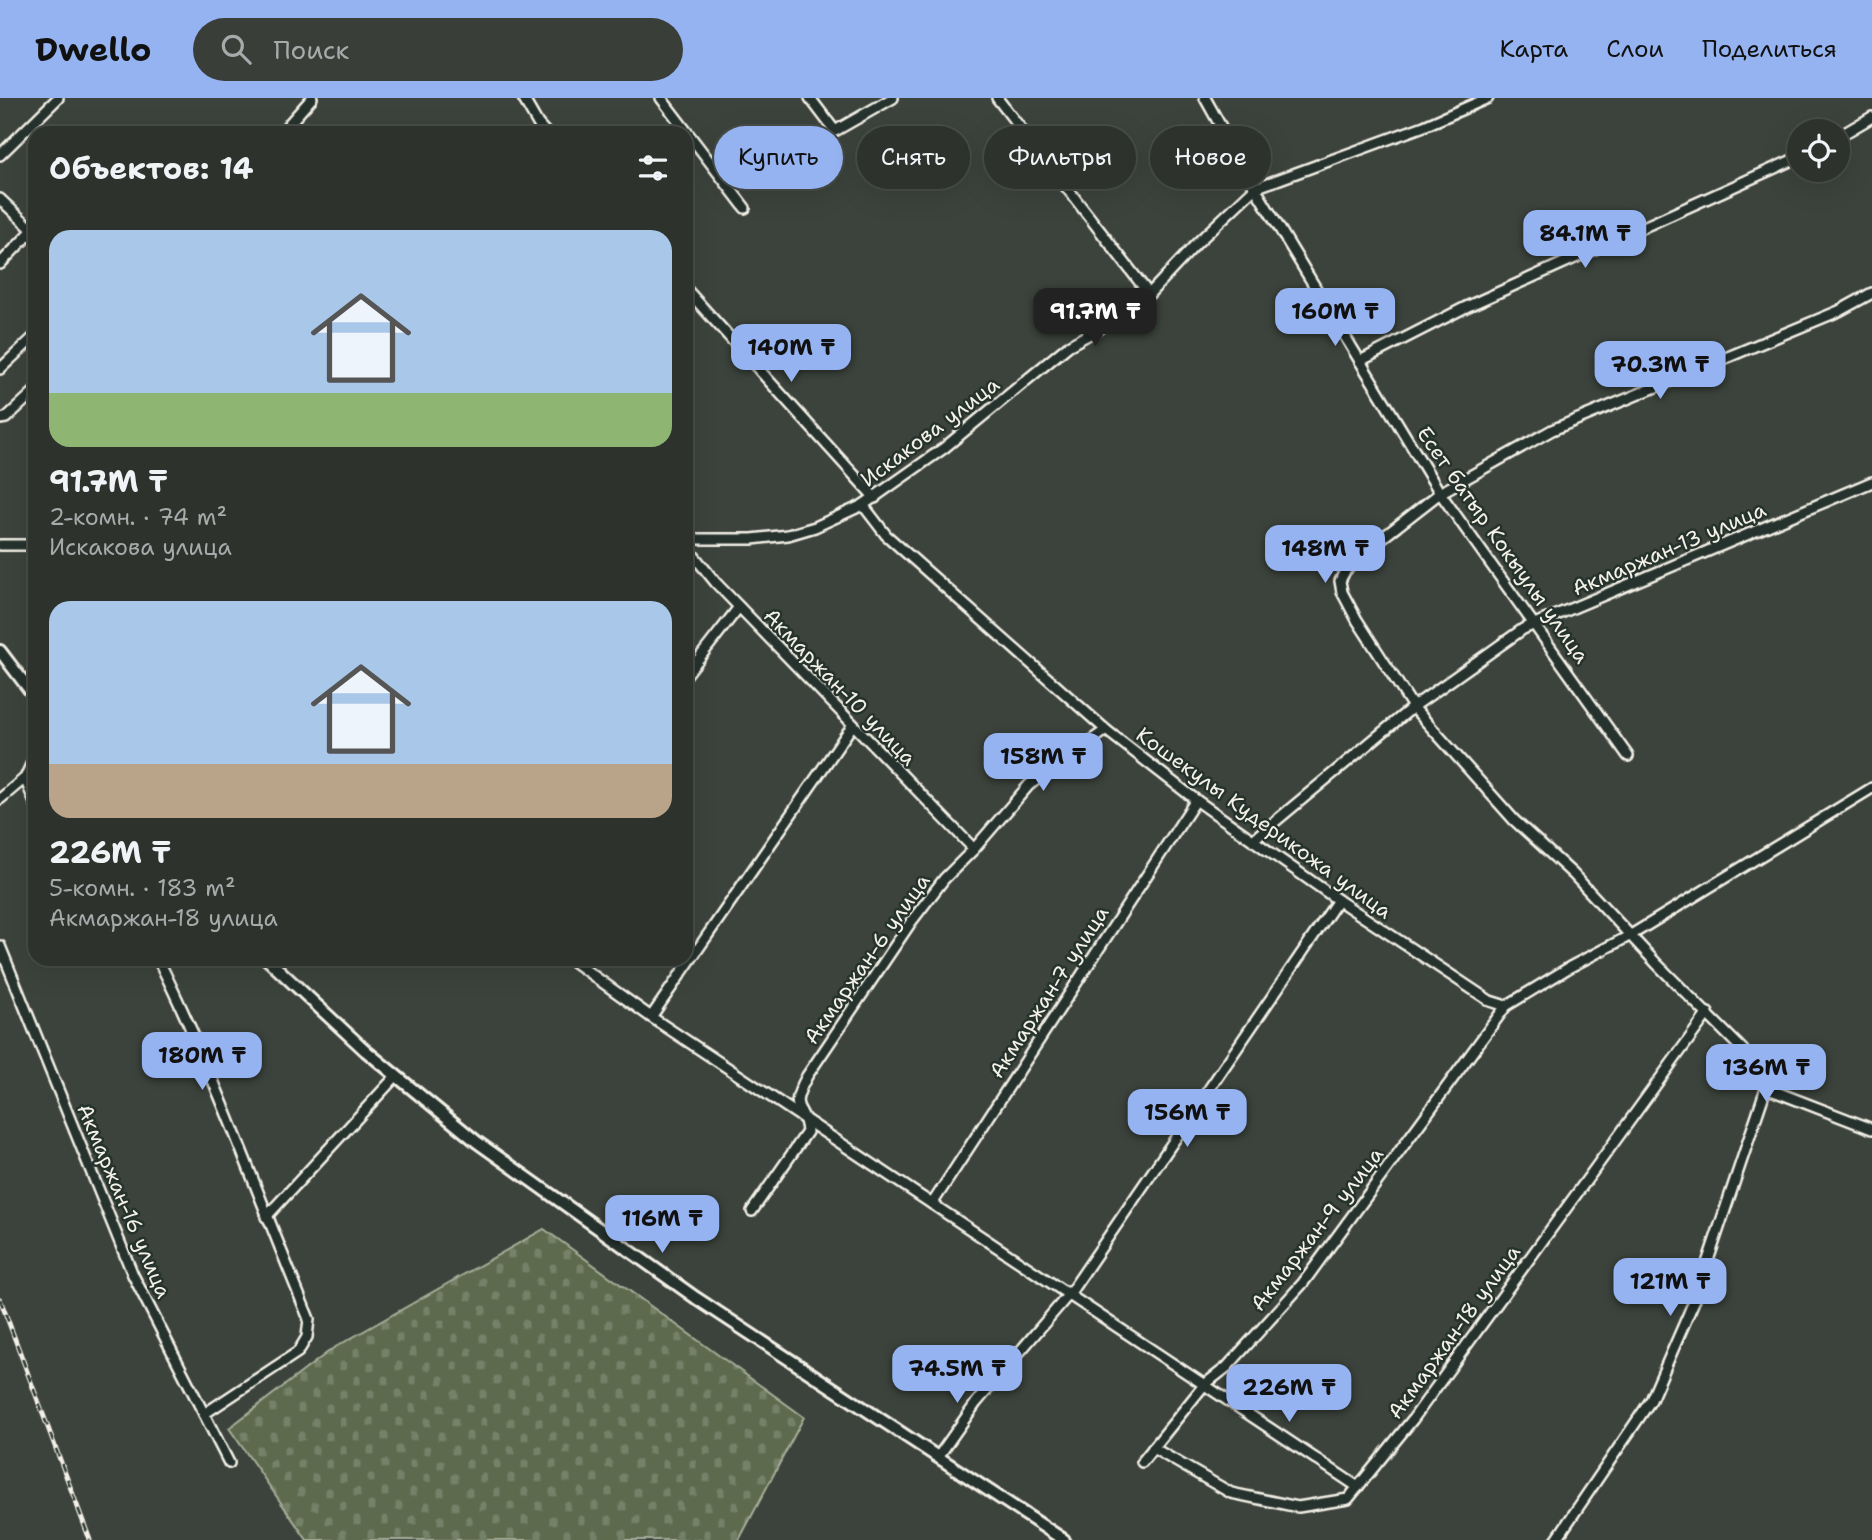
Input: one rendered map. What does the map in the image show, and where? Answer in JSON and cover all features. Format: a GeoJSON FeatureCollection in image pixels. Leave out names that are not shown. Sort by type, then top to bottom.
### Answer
{"type":"FeatureCollection","features":[{"type":"Feature","properties":{"kind":"main road"},"geometry":{"type":"LineString","coordinates":[[0,650],[28,688]]}},
{"type":"Feature","properties":{"kind":"main road"},"geometry":{"type":"LineString","coordinates":[[275,966],[366,1051],[477,1142],[696,1298],[1064,1540]]}},
{"type":"Feature","properties":{"kind":"street"},"geometry":{"type":"LineString","coordinates":[[30,126],[58,98]]}},
{"type":"Feature","properties":{"kind":"street"},"geometry":{"type":"LineString","coordinates":[[287,126],[312,98]]}},
{"type":"Feature","properties":{"kind":"street"},"geometry":{"type":"LineString","coordinates":[[523,98],[538,124]]}},
{"type":"Feature","properties":{"kind":"street"},"geometry":{"type":"LineString","coordinates":[[661,98],[682,126]]}},
{"type":"Feature","properties":{"kind":"street"},"geometry":{"type":"LineString","coordinates":[[810,98],[835,131],[893,98]]}},
{"type":"Feature","properties":{"kind":"street"},"geometry":{"type":"LineString","coordinates":[[997,98],[1149,294]]}},
{"type":"Feature","properties":{"kind":"street","name":"Есет батыр Кокыулы улица"},"geometry":{"type":"LineString","coordinates":[[1205,98],[1221,126]]}},
{"type":"Feature","properties":{"kind":"street","name":"Искакова улица"},"geometry":{"type":"LineString","coordinates":[[1271,182],[1424,126],[1488,98]]}},
{"type":"Feature","properties":{"kind":"street"},"geometry":{"type":"LineString","coordinates":[[1850,129],[1872,117]]}},
{"type":"Feature","properties":{"kind":"street"},"geometry":{"type":"LineString","coordinates":[[0,155],[28,127]]}},
{"type":"Feature","properties":{"kind":"street"},"geometry":{"type":"LineString","coordinates":[[693,140],[745,208]]}},
{"type":"Feature","properties":{"kind":"street"},"geometry":{"type":"LineString","coordinates":[[1360,361],[1466,307],[1787,162]]}},
{"type":"Feature","properties":{"kind":"street","name":"Искакова улица"},"geometry":{"type":"LineString","coordinates":[[693,539],[752,539],[788,535],[815,527],[875,498],[944,448],[1068,346],[1136,308],[1198,242],[1254,189]]}},
{"type":"Feature","properties":{"kind":"street","name":"Есет батыр Кокыулы улица"},"geometry":{"type":"LineString","coordinates":[[1256,189],[1440,493],[1628,756]]}},
{"type":"Feature","properties":{"kind":"street"},"geometry":{"type":"LineString","coordinates":[[0,199],[28,225]]}},
{"type":"Feature","properties":{"kind":"street"},"geometry":{"type":"LineString","coordinates":[[0,264],[28,237]]}},
{"type":"Feature","properties":{"kind":"street"},"geometry":{"type":"LineString","coordinates":[[1872,293],[1839,311],[1552,430],[1440,493],[1377,542],[1345,571],[1340,581],[1342,592],[1357,620],[1413,707],[1514,820],[1573,874],[1743,1050],[1766,1088],[1872,1129]]}},
{"type":"Feature","properties":{"kind":"street"},"geometry":{"type":"LineString","coordinates":[[693,297],[875,498]]}},
{"type":"Feature","properties":{"kind":"street"},"geometry":{"type":"LineString","coordinates":[[0,369],[28,343]]}},
{"type":"Feature","properties":{"kind":"street"},"geometry":{"type":"LineString","coordinates":[[0,419],[6,418],[28,398]]}},
{"type":"Feature","properties":{"kind":"street","name":"Акмаржан-13 улица"},"geometry":{"type":"LineString","coordinates":[[1254,839],[1413,707],[1524,629],[1872,482]]}},
{"type":"Feature","properties":{"kind":"street","name":"Кошекулы Кудерикожа улица"},"geometry":{"type":"LineString","coordinates":[[863,505],[886,535],[1106,730],[1196,800],[1338,900],[1490,1001],[1506,1006]]}},
{"type":"Feature","properties":{"kind":"street"},"geometry":{"type":"LineString","coordinates":[[0,545],[28,545]]}},
{"type":"Feature","properties":{"kind":"street","name":"Акмаржан-10 улица"},"geometry":{"type":"LineString","coordinates":[[693,556],[852,726],[974,849]]}},
{"type":"Feature","properties":{"kind":"street"},"geometry":{"type":"LineString","coordinates":[[693,666],[739,607]]}},
{"type":"Feature","properties":{"kind":"street"},"geometry":{"type":"LineString","coordinates":[[693,956],[852,726]]}},
{"type":"Feature","properties":{"kind":"street","name":"Акмаржан-6 улица"},"geometry":{"type":"LineString","coordinates":[[806,1121],[796,1107],[797,1096],[807,1076],[911,922],[944,879],[974,849],[1029,785],[1106,730]]}},
{"type":"Feature","properties":{"kind":"street"},"geometry":{"type":"LineString","coordinates":[[0,799],[26,778],[28,773]]}},
{"type":"Feature","properties":{"kind":"street"},"geometry":{"type":"LineString","coordinates":[[26,778],[28,784]]}},
{"type":"Feature","properties":{"kind":"street"},"geometry":{"type":"LineString","coordinates":[[1506,1006],[1630,935],[1872,788]]}},
{"type":"Feature","properties":{"kind":"street","name":"Акмаржан-7 улица"},"geometry":{"type":"LineString","coordinates":[[932,1204],[1196,800]]}},
{"type":"Feature","properties":{"kind":"street"},"geometry":{"type":"LineString","coordinates":[[938,1457],[976,1403],[1070,1293],[1338,900]]}},
{"type":"Feature","properties":{"kind":"street","name":"Акмаржан-16 улица"},"geometry":{"type":"LineString","coordinates":[[0,946],[133,1275],[229,1463]]}},
{"type":"Feature","properties":{"kind":"street"},"geometry":{"type":"LineString","coordinates":[[162,966],[189,1021],[309,1319],[307,1337],[298,1352],[204,1414]]}},
{"type":"Feature","properties":{"kind":"street"},"geometry":{"type":"LineString","coordinates":[[580,966],[806,1121],[1070,1293],[1358,1487]]}},
{"type":"Feature","properties":{"kind":"street"},"geometry":{"type":"LineString","coordinates":[[651,1017],[686,966]]}},
{"type":"Feature","properties":{"kind":"street","name":"Акмаржан-9 улица"},"geometry":{"type":"LineString","coordinates":[[1142,1462],[1204,1385],[1227,1367],[1303,1283],[1506,1006]]}},
{"type":"Feature","properties":{"kind":"street","name":"Акмаржан-18 улица"},"geometry":{"type":"LineString","coordinates":[[1153,1448],[1231,1493],[1298,1507],[1348,1499],[1413,1419],[1708,1013]]}},
{"type":"Feature","properties":{"kind":"street"},"geometry":{"type":"LineString","coordinates":[[266,1217],[396,1076]]}},
{"type":"Feature","properties":{"kind":"street"},"geometry":{"type":"LineString","coordinates":[[1556,1540],[1651,1400],[1695,1299],[1766,1088]]}},
{"type":"Feature","properties":{"kind":"street"},"geometry":{"type":"LineString","coordinates":[[752,1211],[807,1132],[806,1121]]}},
{"type":"Feature","properties":{"kind":"green space"},"geometry":{"type":"Polygon","coordinates":[[[544,1229],[804,1417],[739,1540],[307,1540],[229,1428],[332,1349],[544,1229]]]}},
{"type":"Feature","properties":{"kind":"railway"},"geometry":{"type":"LineString","coordinates":[[0,1299],[90,1540]]}}]}
